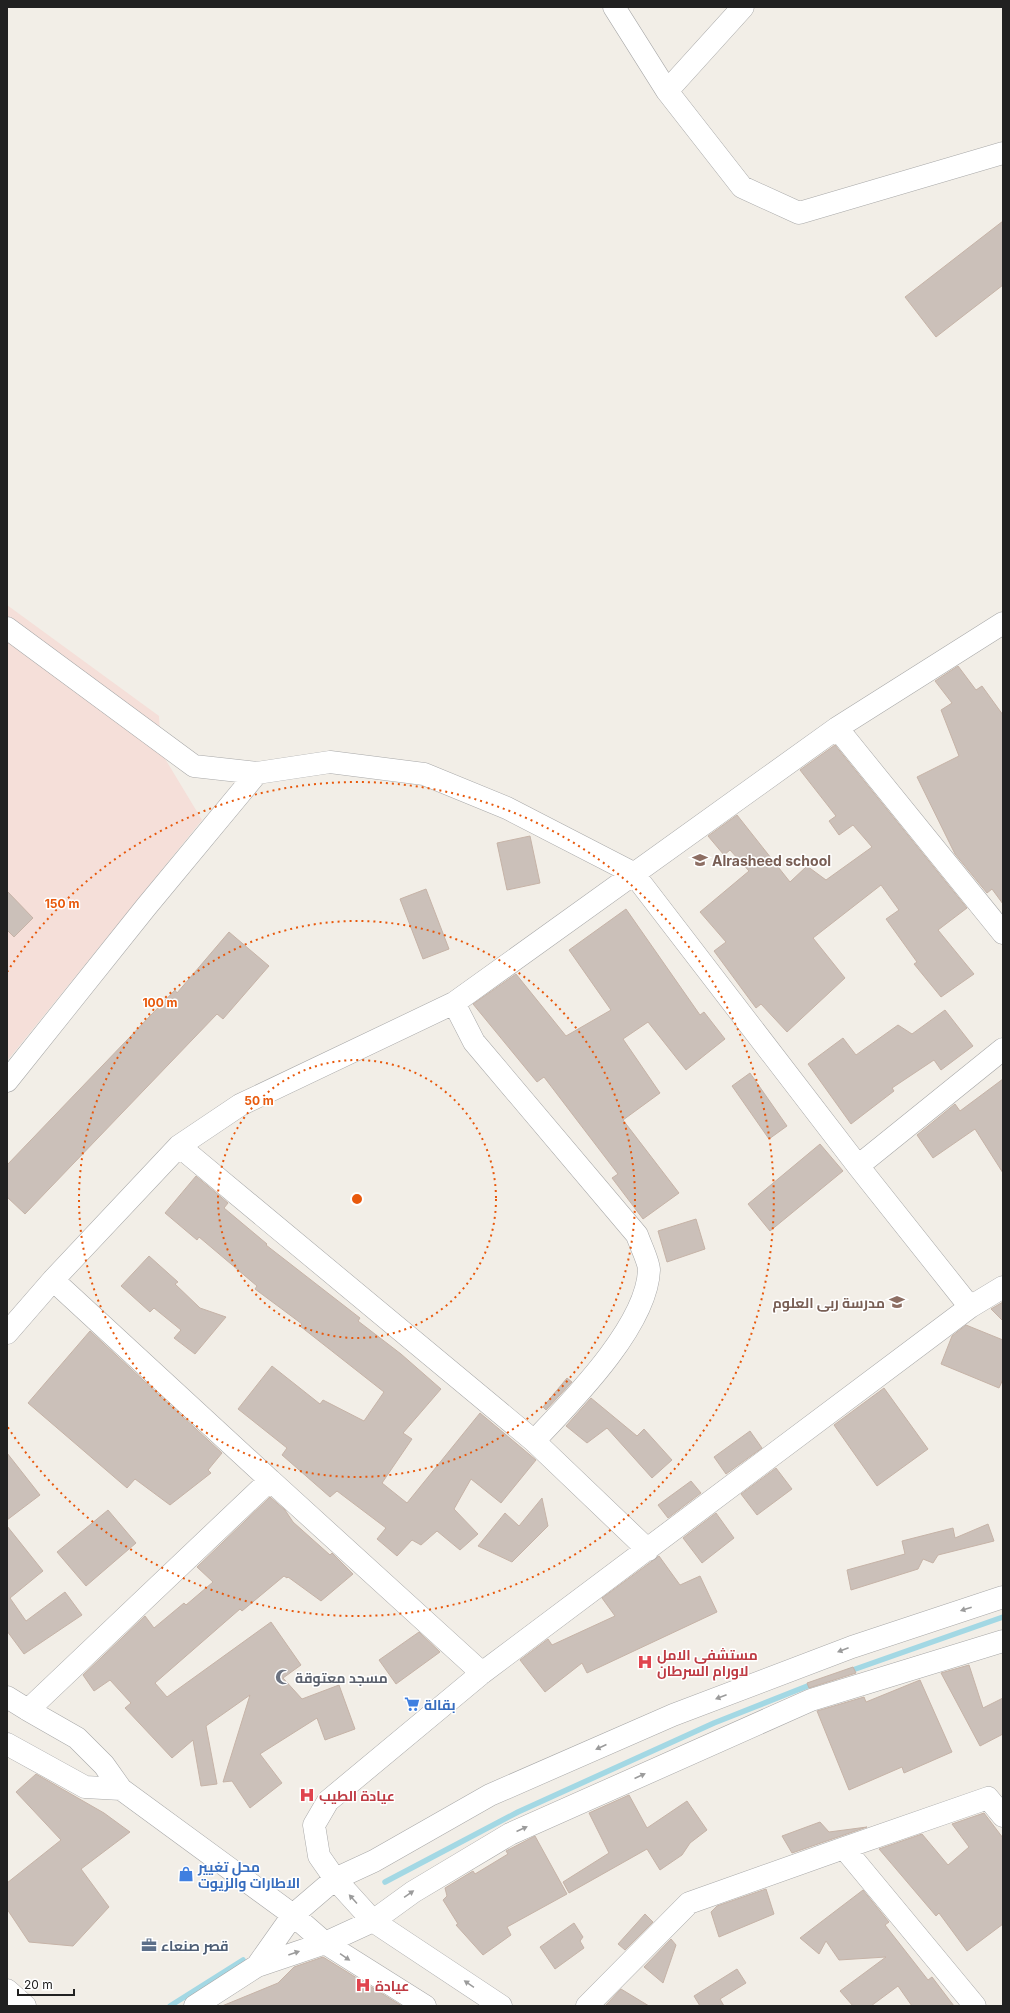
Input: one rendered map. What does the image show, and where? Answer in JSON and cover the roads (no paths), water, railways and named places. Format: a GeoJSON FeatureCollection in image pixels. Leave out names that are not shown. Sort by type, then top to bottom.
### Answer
{"type":"FeatureCollection","features":[{"type":"Feature","properties":{"kind":"street"},"geometry":{"type":"LineString","coordinates":[[614,7],[667,91],[742,187],[800,213],[1003,153]]}},
{"type":"Feature","properties":{"kind":"street"},"geometry":{"type":"LineString","coordinates":[[667,91],[743,7]]}},
{"type":"Feature","properties":{"kind":"street"},"geometry":{"type":"LineString","coordinates":[[7,1333],[53,1280],[178,1146],[240,1105],[454,1003],[837,728],[1003,623]]}},
{"type":"Feature","properties":{"kind":"street"},"geometry":{"type":"LineString","coordinates":[[7,628],[194,766],[257,774],[330,762],[424,774],[507,808],[633,873],[858,1166],[970,1307]]}},
{"type":"Feature","properties":{"kind":"street"},"geometry":{"type":"LineString","coordinates":[[837,728],[1003,933]]}},
{"type":"Feature","properties":{"kind":"street"},"geometry":{"type":"LineString","coordinates":[[7,1081],[146,908],[257,774]]}},
{"type":"Feature","properties":{"kind":"street"},"geometry":{"type":"LineString","coordinates":[[454,1003],[474,1042],[637,1235],[649,1269],[641,1303],[617,1345],[588,1383],[534,1441]]}},
{"type":"Feature","properties":{"kind":"street"},"geometry":{"type":"LineString","coordinates":[[858,1166],[1003,1049]]}},
{"type":"Feature","properties":{"kind":"street"},"geometry":{"type":"LineString","coordinates":[[178,1146],[534,1441],[648,1550]]}},
{"type":"Feature","properties":{"kind":"street"},"geometry":{"type":"LineString","coordinates":[[53,1280],[482,1673]]}},
{"type":"Feature","properties":{"kind":"street"},"geometry":{"type":"LineString","coordinates":[[501,2006],[372,1921],[335,1879],[319,1856],[314,1826],[328,1801],[482,1673],[970,1307],[1003,1287]]}},
{"type":"Feature","properties":{"kind":"street"},"geometry":{"type":"LineString","coordinates":[[28,1710],[270,1480]]}},
{"type":"Feature","properties":{"kind":"street"},"geometry":{"type":"LineString","coordinates":[[257,1966],[294,1915],[335,1879],[374,1861],[490,1795],[673,1715],[852,1646],[1003,1597]]}},
{"type":"Feature","properties":{"kind":"street"},"geometry":{"type":"LineString","coordinates":[[195,2006],[257,1966],[324,1943],[372,1921],[413,1892],[510,1834],[811,1700],[1003,1641]]}},
{"type":"Feature","properties":{"kind":"street"},"geometry":{"type":"LineString","coordinates":[[7,1697],[77,1738],[104,1765],[121,1789],[294,1915],[324,1943],[425,2006]]}},
{"type":"Feature","properties":{"kind":"street"},"geometry":{"type":"LineString","coordinates":[[7,1744],[85,1787],[121,1789]]}},
{"type":"Feature","properties":{"kind":"street"},"geometry":{"type":"LineString","coordinates":[[587,2006],[689,1904],[988,1798],[1003,1816]]}},
{"type":"Feature","properties":{"kind":"street"},"geometry":{"type":"LineString","coordinates":[[844,1848],[975,2006]]}},
{"type":"Feature","properties":{"kind":"street"},"geometry":{"type":"LineString","coordinates":[[7,1990],[25,2006]]}},
{"type":"Feature","properties":{"kind":"waterway"},"geometry":{"type":"LineString","coordinates":[[847,1672],[1003,1617]]}},
{"type":"Feature","properties":{"kind":"waterway"},"geometry":{"type":"LineString","coordinates":[[385,1882],[518,1812],[714,1723],[815,1683]]}},
{"type":"Feature","properties":{"kind":"waterway"},"geometry":{"type":"LineString","coordinates":[[170,2006],[243,1960]]}},
{"type":"Feature","properties":{"kind":"place","name":"Alrasheed school"},"geometry":{"type":"Point","coordinates":[700,860]}},
{"type":"Feature","properties":{"kind":"place","name":"مدرسة ربى العلوم"},"geometry":{"type":"Point","coordinates":[897,1302]}},
{"type":"Feature","properties":{"kind":"place","name":"مستشفى الامل لاورام السرطان"},"geometry":{"type":"Point","coordinates":[645,1662]}},
{"type":"Feature","properties":{"kind":"place","name":"مسجد معتوقة"},"geometry":{"type":"Point","coordinates":[283,1677]}},
{"type":"Feature","properties":{"kind":"place","name":"بقالة"},"geometry":{"type":"Point","coordinates":[412,1704]}},
{"type":"Feature","properties":{"kind":"place","name":"عيادة الطيب"},"geometry":{"type":"Point","coordinates":[307,1795]}},
{"type":"Feature","properties":{"kind":"place","name":"محل تغيير الاطارات والزيوت"},"geometry":{"type":"Point","coordinates":[186,1874]}},
{"type":"Feature","properties":{"kind":"place","name":"قصر صنعاء"},"geometry":{"type":"Point","coordinates":[149,1945]}},
{"type":"Feature","properties":{"kind":"place","name":"عيادة"},"geometry":{"type":"Point","coordinates":[363,1985]}}]}
